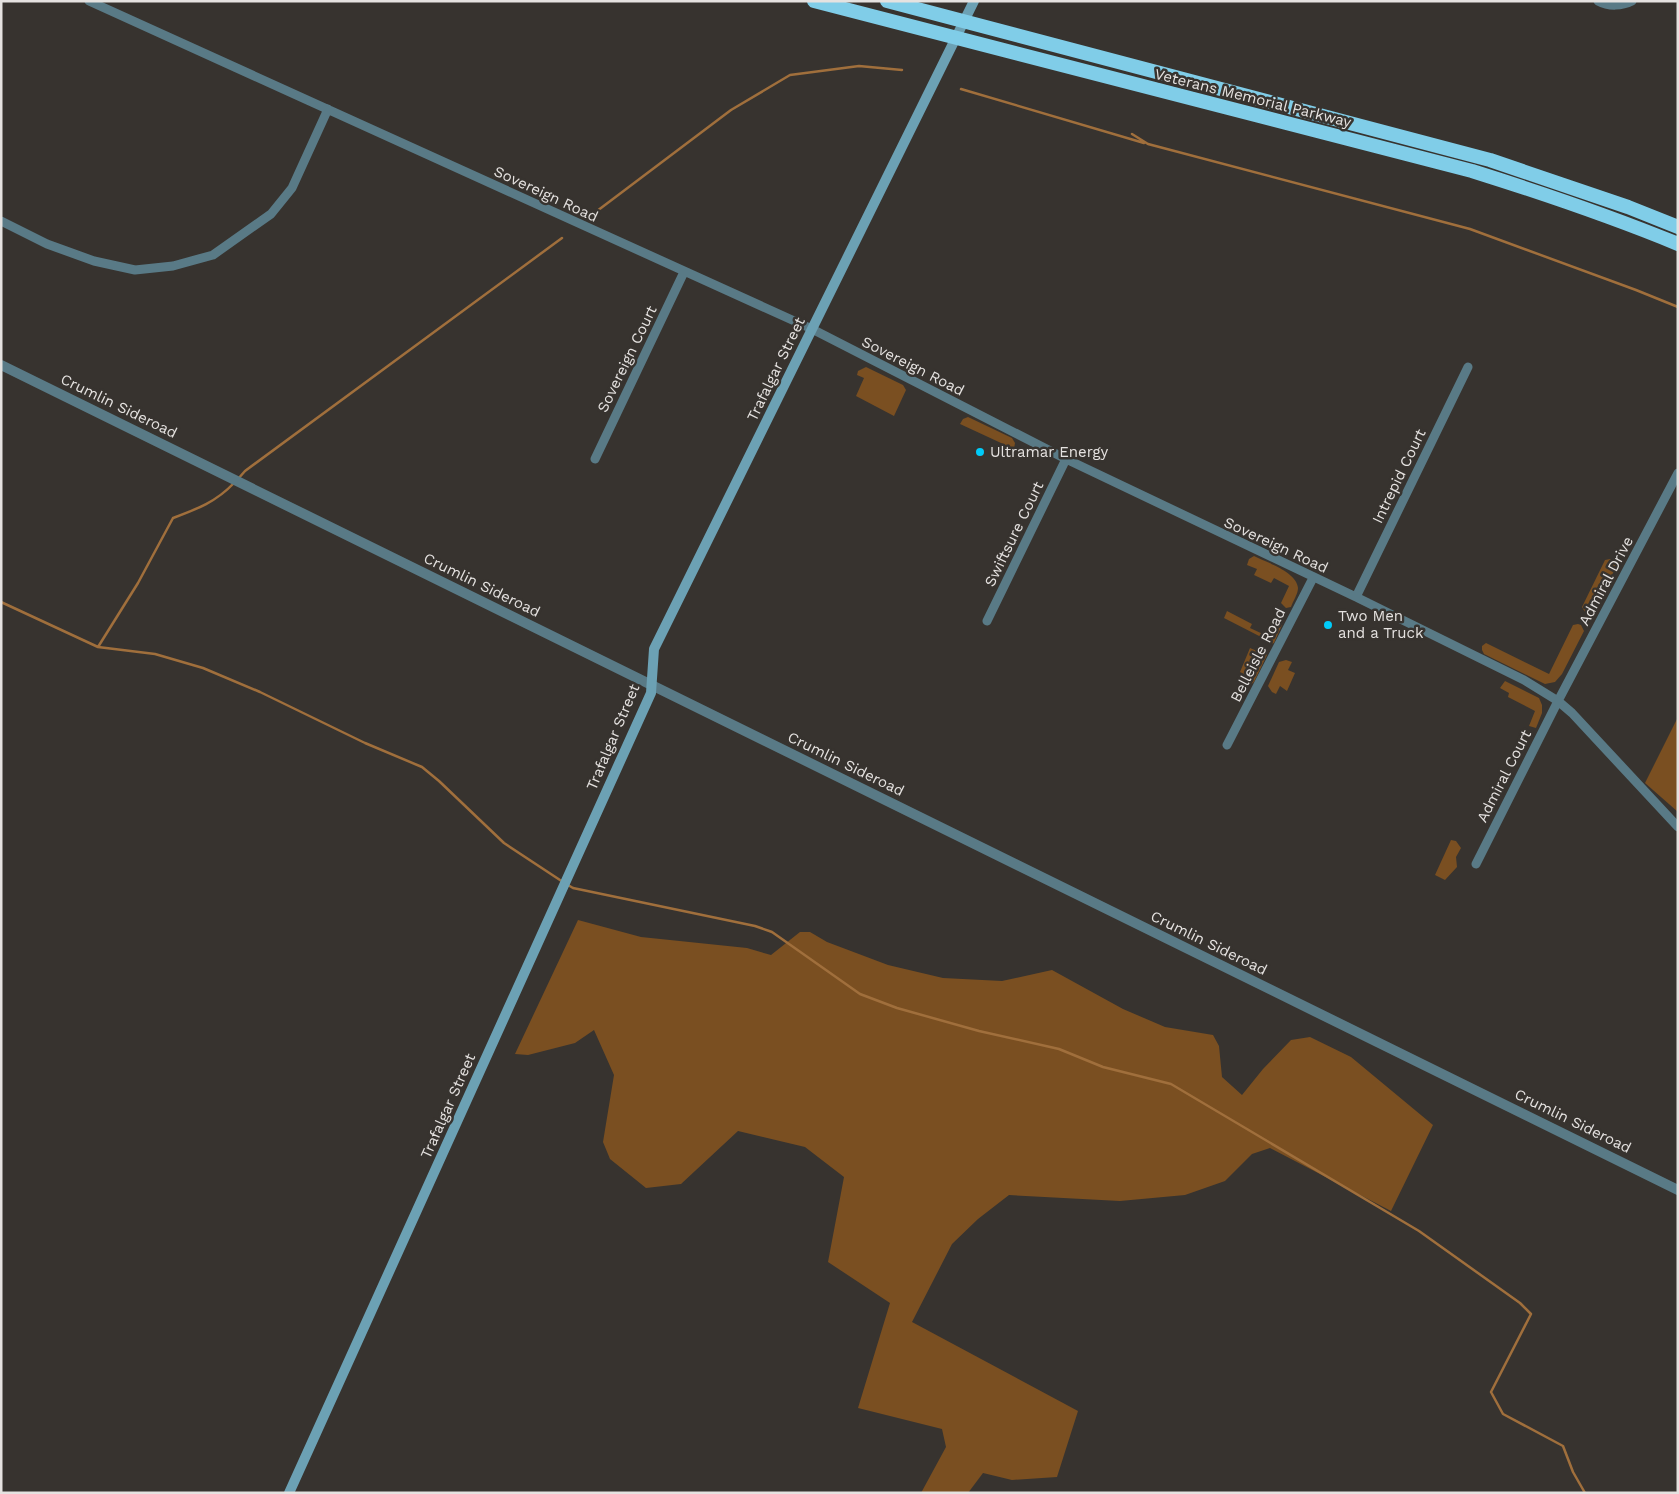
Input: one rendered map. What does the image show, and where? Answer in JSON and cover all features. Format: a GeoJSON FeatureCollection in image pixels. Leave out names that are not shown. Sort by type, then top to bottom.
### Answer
{"type":"FeatureCollection","features":[{"type":"Feature","properties":{"kind":"highway","name":"Veterans Memorial Parkway"},"geometry":{"type":"LineString","coordinates":[[814,1],[1472,172],[1552,197],[1678,244]]}},
{"type":"Feature","properties":{"kind":"highway","name":"Veterans Memorial Parkway"},"geometry":{"type":"LineString","coordinates":[[887,1],[1490,160],[1628,206],[1678,227]]}},
{"type":"Feature","properties":{"kind":"main road","name":"Trafalgar Street"},"geometry":{"type":"LineString","coordinates":[[289,1493],[651,694],[654,649],[974,1]]}},
{"type":"Feature","properties":{"kind":"street","name":"Sovereign Road"},"geometry":{"type":"LineString","coordinates":[[89,1],[812,330],[1066,460],[1356,597],[1524,680],[1572,712],[1678,828]]}},
{"type":"Feature","properties":{"kind":"street"},"geometry":{"type":"LineString","coordinates":[[1598,1],[1603,4],[1623,6],[1632,1]]}},
{"type":"Feature","properties":{"kind":"street"},"geometry":{"type":"LineString","coordinates":[[1,221],[47,244],[94,260],[135,270],[173,266],[213,255],[271,214],[292,188],[328,109]]}},
{"type":"Feature","properties":{"kind":"street","name":"Sovereign Court"},"geometry":{"type":"LineString","coordinates":[[595,459],[684,272]]}},
{"type":"Feature","properties":{"kind":"street","name":"Crumlin Sideroad"},"geometry":{"type":"LineString","coordinates":[[1,364],[1678,1190]]}},
{"type":"Feature","properties":{"kind":"street","name":"Intrepid Court"},"geometry":{"type":"LineString","coordinates":[[1356,597],[1468,367]]}},
{"type":"Feature","properties":{"kind":"street","name":"Swiftsure Court"},"geometry":{"type":"LineString","coordinates":[[987,621],[1066,460]]}},
{"type":"Feature","properties":{"kind":"street","name":"Admiral Drive"},"geometry":{"type":"LineString","coordinates":[[1558,701],[1678,473]]}},
{"type":"Feature","properties":{"kind":"street","name":"Belleisle Road"},"geometry":{"type":"LineString","coordinates":[[1227,744],[1313,578]]}},
{"type":"Feature","properties":{"kind":"street","name":"Admiral Court"},"geometry":{"type":"LineString","coordinates":[[1476,864],[1558,701]]}},
{"type":"Feature","properties":{"kind":"shaded area"},"geometry":{"type":"Polygon","coordinates":[[[866,367],[903,385],[906,390],[894,416],[856,396],[864,378],[857,375],[858,371],[866,367]]]}},
{"type":"Feature","properties":{"kind":"shaded area"},"geometry":{"type":"Polygon","coordinates":[[[968,417],[1012,438],[1015,443],[1014,449],[960,424],[963,419],[968,417]]]}},
{"type":"Feature","properties":{"kind":"shaded area"},"geometry":{"type":"Polygon","coordinates":[[[1254,556],[1287,572],[1296,582],[1298,590],[1291,607],[1286,608],[1281,603],[1289,586],[1274,578],[1271,583],[1254,575],[1257,569],[1247,565],[1249,559],[1254,556]]]}},
{"type":"Feature","properties":{"kind":"shaded area"},"geometry":{"type":"Polygon","coordinates":[[[1610,559],[1614,561],[1616,567],[1595,609],[1591,612],[1585,612],[1582,607],[1605,560],[1610,559]]]}},
{"type":"Feature","properties":{"kind":"shaded area"},"geometry":{"type":"Polygon","coordinates":[[[1227,611],[1252,624],[1250,628],[1265,635],[1273,618],[1281,622],[1282,625],[1274,643],[1271,644],[1224,618],[1227,611]]]}},
{"type":"Feature","properties":{"kind":"shaded area"},"geometry":{"type":"Polygon","coordinates":[[[1573,625],[1581,625],[1584,631],[1562,674],[1555,682],[1545,684],[1484,654],[1482,650],[1482,646],[1486,643],[1549,674],[1573,625]]]}},
{"type":"Feature","properties":{"kind":"shaded area"},"geometry":{"type":"Polygon","coordinates":[[[1260,645],[1267,655],[1254,682],[1250,685],[1241,681],[1244,674],[1240,672],[1250,648],[1257,651],[1260,645]]]}},
{"type":"Feature","properties":{"kind":"shaded area"},"geometry":{"type":"Polygon","coordinates":[[[1286,660],[1292,662],[1288,670],[1295,673],[1287,691],[1280,686],[1276,694],[1268,686],[1279,662],[1286,660]]]}},
{"type":"Feature","properties":{"kind":"shaded area"},"geometry":{"type":"Polygon","coordinates":[[[1505,681],[1539,698],[1542,705],[1542,713],[1536,728],[1529,726],[1535,711],[1508,697],[1509,693],[1500,688],[1505,681]]]}},
{"type":"Feature","properties":{"kind":"shaded area"},"geometry":{"type":"Polygon","coordinates":[[[1678,717],[1678,812],[1645,783],[1678,717]]]}},
{"type":"Feature","properties":{"kind":"shaded area"},"geometry":{"type":"Polygon","coordinates":[[[1451,840],[1456,841],[1461,848],[1456,857],[1457,867],[1445,880],[1435,875],[1451,840]]]}},
{"type":"Feature","properties":{"kind":"shaded area"},"geometry":{"type":"Polygon","coordinates":[[[578,920],[641,937],[747,948],[771,955],[800,932],[810,932],[827,942],[888,965],[943,978],[1002,981],[1052,970],[1123,1009],[1165,1027],[1213,1035],[1219,1046],[1222,1077],[1242,1095],[1263,1069],[1291,1040],[1310,1037],[1351,1057],[1433,1125],[1391,1211],[1270,1148],[1252,1154],[1225,1181],[1185,1195],[1120,1201],[1009,1195],[978,1219],[952,1244],[912,1322],[1078,1411],[1057,1477],[1012,1480],[983,1473],[968,1493],[921,1493],[946,1447],[942,1429],[858,1408],[890,1303],[828,1262],[844,1177],[805,1147],[738,1131],[681,1184],[646,1188],[610,1159],[603,1142],[614,1075],[594,1030],[575,1043],[528,1055],[515,1054],[578,920]]]}},
{"type":"Feature","properties":{"kind":"waterway"},"geometry":{"type":"LineString","coordinates":[[597,211],[731,110],[790,75],[859,66],[902,70]]}},
{"type":"Feature","properties":{"kind":"waterway"},"geometry":{"type":"LineString","coordinates":[[961,89],[1144,143]]}},
{"type":"Feature","properties":{"kind":"waterway"},"geometry":{"type":"LineString","coordinates":[[1132,134],[1148,144],[1470,229],[1678,307]]}},
{"type":"Feature","properties":{"kind":"waterway"},"geometry":{"type":"LineString","coordinates":[[238,479],[245,471],[562,238]]}},
{"type":"Feature","properties":{"kind":"waterway"},"geometry":{"type":"LineString","coordinates":[[98,647],[138,583],[173,518],[213,500],[234,483]]}},
{"type":"Feature","properties":{"kind":"waterway"},"geometry":{"type":"LineString","coordinates":[[1,602],[98,647],[155,654],[203,668],[260,692],[365,743],[422,767],[504,843],[563,882]]}},
{"type":"Feature","properties":{"kind":"waterway"},"geometry":{"type":"LineString","coordinates":[[568,885],[573,888],[755,926],[772,932],[860,994],[897,1008],[979,1031],[1059,1049],[1103,1067],[1171,1084],[1419,1231],[1520,1303],[1531,1314],[1491,1392],[1503,1414],[1563,1446],[1573,1472],[1585,1493]]}},
{"type":"Feature","properties":{"kind":"place","name":"Ultramar Energy"},"geometry":{"type":"Point","coordinates":[980,452]}},
{"type":"Feature","properties":{"kind":"place","name":"Two Men and a Truck"},"geometry":{"type":"Point","coordinates":[1328,625]}}]}
